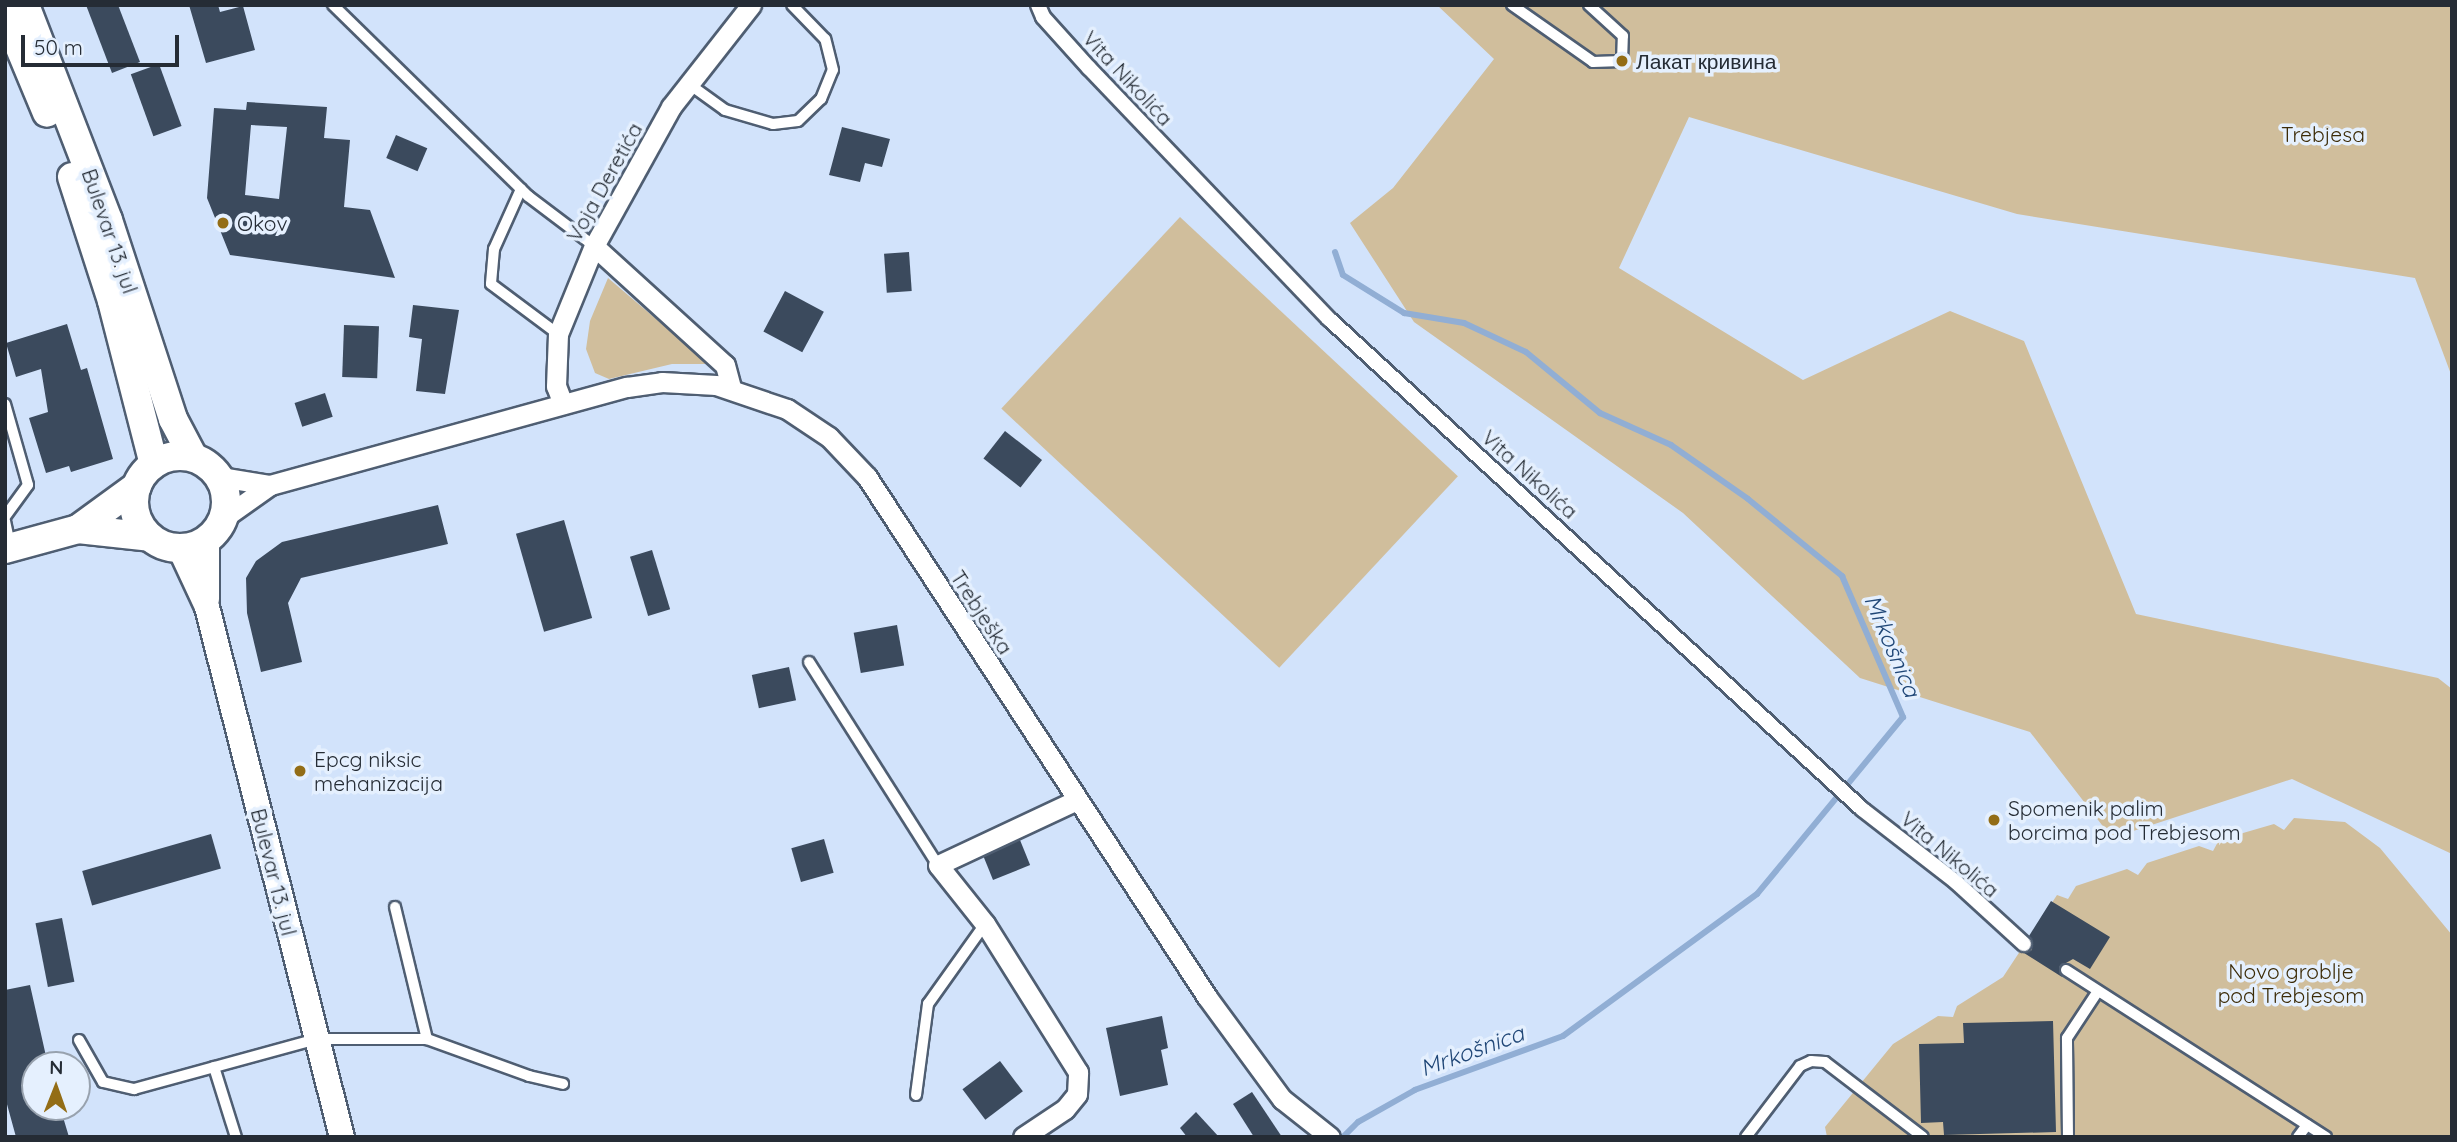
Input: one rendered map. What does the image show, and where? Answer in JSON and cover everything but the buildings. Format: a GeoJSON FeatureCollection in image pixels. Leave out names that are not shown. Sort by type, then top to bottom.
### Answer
{"type":"FeatureCollection","features":[{"type":"Feature","properties":{"kind":"main road","name":"Bulevar 13. jul"},"geometry":{"type":"LineString","coordinates":[[25,5],[108,220],[173,419],[193,457]]}},
{"type":"Feature","properties":{"kind":"main road","name":"Bulevar 13. jul"},"geometry":{"type":"LineString","coordinates":[[5,12],[88,223],[154,464]]}},
{"type":"Feature","properties":{"kind":"main road"},"geometry":{"type":"LineString","coordinates":[[7,534],[78,529],[149,537],[180,549],[207,540],[225,517],[227,504],[220,477],[193,457],[180,455],[154,464],[136,486],[78,529]]}},
{"type":"Feature","properties":{"kind":"main road"},"geometry":{"type":"LineString","coordinates":[[136,486],[135,513],[149,537]]}},
{"type":"Feature","properties":{"kind":"street","name":"Voja Deretića"},"geometry":{"type":"LineString","coordinates":[[563,404],[556,386],[558,334],[594,246],[671,107],[751,5]]}},
{"type":"Feature","properties":{"kind":"street","name":"Vita Nikolića"},"geometry":{"type":"LineString","coordinates":[[1038,5],[1043,17],[1088,68],[1329,319],[1862,809],[1956,882],[2024,944]]}},
{"type":"Feature","properties":{"kind":"street"},"geometry":{"type":"LineString","coordinates":[[594,246],[725,365],[731,388]]}},
{"type":"Feature","properties":{"kind":"street","name":"Trebješka"},"geometry":{"type":"LineString","coordinates":[[270,485],[467,429],[662,382],[731,388],[804,418],[854,462],[1207,998],[1282,1099],[1311,1126],[1330,1137]]}},
{"type":"Feature","properties":{"kind":"street"},"geometry":{"type":"LineString","coordinates":[[220,477],[270,485]]}},
{"type":"Feature","properties":{"kind":"street"},"geometry":{"type":"LineString","coordinates":[[225,517],[270,485]]}},
{"type":"Feature","properties":{"kind":"street","name":"Bulevar 13. jul"},"geometry":{"type":"LineString","coordinates":[[207,540],[207,607]]}},
{"type":"Feature","properties":{"kind":"street","name":"Bulevar 13. jul"},"geometry":{"type":"LineString","coordinates":[[180,549],[207,607],[342,1137]]}},
{"type":"Feature","properties":{"kind":"street"},"geometry":{"type":"LineString","coordinates":[[1023,1137],[1065,1110],[1077,1094],[1079,1072],[985,924],[939,865],[1077,800]]}},
{"type":"Feature","properties":{"kind":"lane"},"geometry":{"type":"LineString","coordinates":[[333,5],[521,190],[594,246]]}},
{"type":"Feature","properties":{"kind":"lane"},"geometry":{"type":"LineString","coordinates":[[689,85],[725,110],[773,124],[798,121],[821,99],[834,70],[825,39],[792,5]]}},
{"type":"Feature","properties":{"kind":"lane"},"geometry":{"type":"LineString","coordinates":[[1512,5],[1593,62],[1622,61],[1623,36],[1589,5]]}},
{"type":"Feature","properties":{"kind":"lane"},"geometry":{"type":"LineString","coordinates":[[521,190],[494,249],[491,284],[558,334]]}},
{"type":"Feature","properties":{"kind":"lane"},"geometry":{"type":"LineString","coordinates":[[5,404],[28,485],[7,534]]}},
{"type":"Feature","properties":{"kind":"lane"},"geometry":{"type":"LineString","coordinates":[[810,662],[939,865]]}},
{"type":"Feature","properties":{"kind":"lane"},"geometry":{"type":"LineString","coordinates":[[395,907],[427,1039]]}},
{"type":"Feature","properties":{"kind":"lane"},"geometry":{"type":"LineString","coordinates":[[916,1095],[928,1004],[985,924]]}},
{"type":"Feature","properties":{"kind":"lane"},"geometry":{"type":"LineString","coordinates":[[2066,971],[2326,1137]]}},
{"type":"Feature","properties":{"kind":"lane"},"geometry":{"type":"LineString","coordinates":[[2068,1137],[2067,1038],[2098,991]]}},
{"type":"Feature","properties":{"kind":"lane"},"geometry":{"type":"LineString","coordinates":[[79,1040],[103,1082],[134,1089],[317,1039],[427,1039],[529,1076],[563,1084]]}},
{"type":"Feature","properties":{"kind":"lane"},"geometry":{"type":"LineString","coordinates":[[1746,1137],[1800,1066],[1811,1061],[1825,1062],[1923,1137]]}},
{"type":"Feature","properties":{"kind":"lane"},"geometry":{"type":"LineString","coordinates":[[214,1067],[236,1137]]}},
{"type":"Feature","properties":{"kind":"lane"},"geometry":{"type":"LineString","coordinates":[[2298,1137],[2307,1125]]}},
{"type":"Feature","properties":{"kind":"green space","name":"Trebjesa"},"geometry":{"type":"Polygon","coordinates":[[[1437,5],[2452,5],[2452,377],[2415,278],[2017,214],[1689,117],[1619,268],[1803,380],[1950,311],[2024,341],[2136,614],[2438,678],[2452,689],[2452,854],[2292,779],[2112,838],[2030,732],[1860,678],[1683,513],[1414,322],[1350,223],[1393,188],[1494,59],[1437,5]]]}},
{"type":"Feature","properties":{"kind":"green space"},"geometry":{"type":"Polygon","coordinates":[[[1180,217],[1458,476],[1279,668],[1001,409],[1180,217]]]}},
{"type":"Feature","properties":{"kind":"green space"},"geometry":{"type":"Polygon","coordinates":[[[608,278],[709,364],[672,364],[609,379],[595,373],[586,349],[590,321],[608,278]]]}},
{"type":"Feature","properties":{"kind":"green space","name":"Novo groblje pod Trebjesom"},"geometry":{"type":"Polygon","coordinates":[[[2294,818],[2345,822],[2380,848],[2452,935],[2452,1137],[1827,1137],[1825,1127],[1893,1044],[1938,1016],[1953,1017],[1957,1006],[2003,977],[2057,895],[2068,899],[2076,886],[2127,869],[2138,875],[2147,863],[2199,846],[2213,851],[2219,840],[2274,824],[2284,830],[2294,818]]]}},
{"type":"Feature","properties":{"kind":"waterway","name":"Mrkošnica"},"geometry":{"type":"LineString","coordinates":[[1335,252],[1343,275],[1404,313],[1464,323],[1526,352],[1600,413],[1671,445],[1748,499],[1842,576],[1903,717],[1757,894],[1563,1036],[1415,1090],[1358,1122],[1343,1137]]}},
{"type":"Feature","properties":{"kind":"place","name":"Лакат кривина"},"geometry":{"type":"Point","coordinates":[1622,61]}},
{"type":"Feature","properties":{"kind":"place","name":"Okov"},"geometry":{"type":"Point","coordinates":[223,223]}},
{"type":"Feature","properties":{"kind":"place","name":"Epcg niksic mehanizacija"},"geometry":{"type":"Point","coordinates":[300,771]}},
{"type":"Feature","properties":{"kind":"place","name":"Spomenik palim borcima pod Trebjesom"},"geometry":{"type":"Point","coordinates":[1994,820]}}]}
